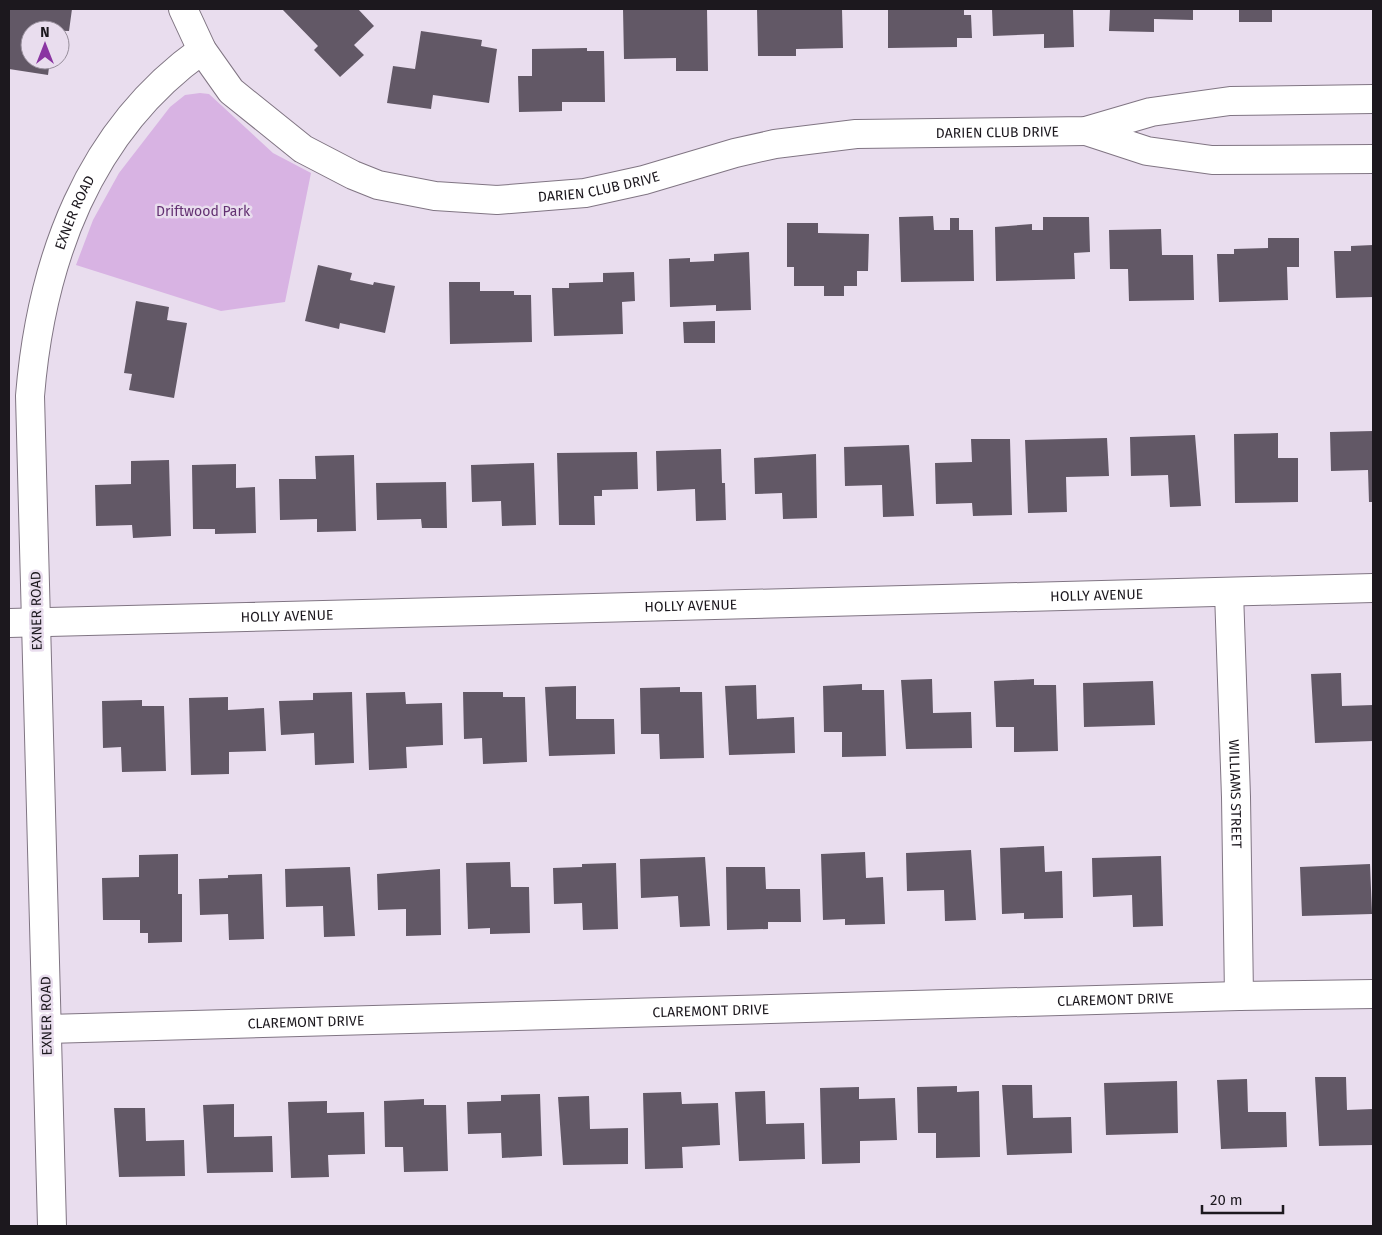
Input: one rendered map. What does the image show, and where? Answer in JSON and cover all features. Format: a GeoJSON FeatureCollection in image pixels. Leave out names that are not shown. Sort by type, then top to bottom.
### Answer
{"type":"FeatureCollection","features":[{"type":"Feature","properties":{"kind":"street","name":"DARIEN CLUB DRIVE"},"geometry":{"type":"LineString","coordinates":[[183,9],[202,50],[231,91],[303,149],[353,175],[378,185],[435,196],[504,200],[585,193],[644,180],[734,153],[775,144],[856,134],[1086,131],[1151,112],[1230,101],[1373,99]]}},
{"type":"Feature","properties":{"kind":"street","name":"EXNER ROAD"},"geometry":{"type":"LineString","coordinates":[[52,1226],[30,396],[34,351],[41,308],[55,259],[98,160],[141,103],[176,69],[202,50]]}},
{"type":"Feature","properties":{"kind":"street","name":"DARIEN CLUB DRIVE"},"geometry":{"type":"LineString","coordinates":[[1086,131],[1147,152],[1212,160],[1373,159]]}},
{"type":"Feature","properties":{"kind":"street","name":"HOLLY AVENUE"},"geometry":{"type":"LineString","coordinates":[[9,623],[1373,588]]}},
{"type":"Feature","properties":{"kind":"street","name":"WILLIAMS STREET"},"geometry":{"type":"LineString","coordinates":[[1229,592],[1236,797],[1239,996]]}},
{"type":"Feature","properties":{"kind":"street","name":"CLAREMONT DRIVE"},"geometry":{"type":"LineString","coordinates":[[47,1028],[1373,994]]}},
{"type":"Feature","properties":{"kind":"green space","name":"Driftwood Park"},"geometry":{"type":"Polygon","coordinates":[[[209,94],[273,153],[311,173],[285,302],[221,311],[76,265],[93,220],[119,173],[170,107],[185,95],[209,94]]]}},
{"type":"Feature","properties":{"kind":"building"},"geometry":{"type":"Polygon","coordinates":[[[9,9],[72,9],[70,24],[70,20],[20,20],[20,70],[49,70],[48,75],[9,69],[9,9]]]}},
{"type":"Feature","properties":{"kind":"building"},"geometry":{"type":"Polygon","coordinates":[[[282,9],[358,9],[374,26],[354,45],[364,55],[340,77],[314,50],[318,46],[282,9]]]}},
{"type":"Feature","properties":{"kind":"building"},"geometry":{"type":"Polygon","coordinates":[[[623,9],[707,9],[708,71],[676,71],[676,58],[624,59],[623,9]]]}},
{"type":"Feature","properties":{"kind":"building"},"geometry":{"type":"Polygon","coordinates":[[[757,9],[842,9],[843,48],[796,49],[796,56],[758,56],[757,9]]]}},
{"type":"Feature","properties":{"kind":"building"},"geometry":{"type":"Polygon","coordinates":[[[888,9],[964,9],[964,15],[971,15],[972,38],[957,38],[957,47],[888,48],[888,9]]]}},
{"type":"Feature","properties":{"kind":"building"},"geometry":{"type":"Polygon","coordinates":[[[992,9],[1073,9],[1074,47],[1044,48],[1044,34],[993,36],[992,9]]]}},
{"type":"Feature","properties":{"kind":"building"},"geometry":{"type":"Polygon","coordinates":[[[1110,9],[1193,9],[1193,20],[1154,19],[1154,32],[1109,31],[1110,9]]]}},
{"type":"Feature","properties":{"kind":"building"},"geometry":{"type":"Polygon","coordinates":[[[1239,9],[1272,9],[1272,22],[1239,22],[1239,9]]]}},
{"type":"Feature","properties":{"kind":"building"},"geometry":{"type":"Polygon","coordinates":[[[421,31],[482,40],[481,46],[497,49],[489,103],[433,95],[431,109],[387,103],[393,66],[415,69],[421,31]]]}},
{"type":"Feature","properties":{"kind":"building"},"geometry":{"type":"Polygon","coordinates":[[[587,48],[587,51],[604,51],[605,102],[562,102],[562,111],[519,112],[518,76],[532,76],[532,49],[587,48]]]}},
{"type":"Feature","properties":{"kind":"building"},"geometry":{"type":"Polygon","coordinates":[[[933,216],[934,230],[950,230],[950,218],[959,218],[959,230],[973,230],[974,281],[901,282],[899,217],[933,216]]]}},
{"type":"Feature","properties":{"kind":"building"},"geometry":{"type":"Polygon","coordinates":[[[1043,217],[1089,217],[1090,252],[1074,253],[1075,279],[996,281],[995,227],[1032,224],[1032,230],[1043,230],[1043,217]]]}},
{"type":"Feature","properties":{"kind":"building"},"geometry":{"type":"Polygon","coordinates":[[[787,223],[818,223],[818,233],[869,234],[868,271],[857,271],[857,286],[844,286],[844,296],[824,296],[824,286],[794,286],[794,267],[787,267],[787,223]]]}},
{"type":"Feature","properties":{"kind":"building"},"geometry":{"type":"Polygon","coordinates":[[[1161,229],[1162,255],[1193,255],[1194,300],[1129,301],[1128,269],[1110,269],[1109,230],[1161,229]]]}},
{"type":"Feature","properties":{"kind":"building"},"geometry":{"type":"Polygon","coordinates":[[[1268,238],[1299,238],[1299,267],[1287,267],[1288,300],[1219,302],[1217,254],[1234,254],[1234,249],[1268,248],[1268,238]]]}},
{"type":"Feature","properties":{"kind":"building"},"geometry":{"type":"Polygon","coordinates":[[[1373,245],[1373,297],[1336,298],[1334,251],[1351,251],[1351,246],[1373,245]]]}},
{"type":"Feature","properties":{"kind":"building"},"geometry":{"type":"Polygon","coordinates":[[[749,252],[751,310],[716,311],[716,305],[670,307],[669,259],[690,258],[690,262],[714,261],[714,254],[749,252]]]}},
{"type":"Feature","properties":{"kind":"building"},"geometry":{"type":"Polygon","coordinates":[[[318,265],[352,273],[350,280],[373,285],[374,282],[395,286],[385,333],[340,323],[339,329],[305,321],[318,265]]]}},
{"type":"Feature","properties":{"kind":"building"},"geometry":{"type":"Polygon","coordinates":[[[634,272],[635,301],[622,302],[623,334],[554,336],[552,288],[569,288],[569,283],[603,282],[603,273],[634,272]]]}},
{"type":"Feature","properties":{"kind":"building"},"geometry":{"type":"Polygon","coordinates":[[[449,282],[480,282],[480,291],[514,291],[514,295],[531,295],[532,342],[450,344],[449,282]]]}},
{"type":"Feature","properties":{"kind":"building"},"geometry":{"type":"Polygon","coordinates":[[[136,301],[169,307],[167,320],[187,323],[174,398],[129,390],[132,374],[124,373],[136,301]]]}},
{"type":"Feature","properties":{"kind":"building"},"geometry":{"type":"Polygon","coordinates":[[[715,321],[715,343],[684,343],[683,322],[715,321]]]}},
{"type":"Feature","properties":{"kind":"building"},"geometry":{"type":"Polygon","coordinates":[[[1373,431],[1373,502],[1369,502],[1368,470],[1331,471],[1330,432],[1373,431]]]}},
{"type":"Feature","properties":{"kind":"building"},"geometry":{"type":"Polygon","coordinates":[[[1278,433],[1278,458],[1298,458],[1298,502],[1235,503],[1234,434],[1278,433]]]}},
{"type":"Feature","properties":{"kind":"building"},"geometry":{"type":"Polygon","coordinates":[[[1195,435],[1201,506],[1170,507],[1168,475],[1131,476],[1130,437],[1195,435]]]}},
{"type":"Feature","properties":{"kind":"building"},"geometry":{"type":"Polygon","coordinates":[[[1107,438],[1109,476],[1066,477],[1067,512],[1028,513],[1025,440],[1107,438]]]}},
{"type":"Feature","properties":{"kind":"building"},"geometry":{"type":"Polygon","coordinates":[[[971,439],[1010,439],[1012,515],[973,516],[972,503],[936,504],[935,463],[972,462],[971,439]]]}},
{"type":"Feature","properties":{"kind":"building"},"geometry":{"type":"Polygon","coordinates":[[[909,445],[914,516],[883,517],[882,485],[845,486],[844,447],[909,445]]]}},
{"type":"Feature","properties":{"kind":"building"},"geometry":{"type":"Polygon","coordinates":[[[721,449],[722,483],[725,483],[726,520],[696,521],[695,489],[657,491],[656,451],[721,449]]]}},
{"type":"Feature","properties":{"kind":"building"},"geometry":{"type":"Polygon","coordinates":[[[637,452],[638,489],[602,490],[602,496],[594,496],[595,525],[559,525],[557,453],[637,452]]]}},
{"type":"Feature","properties":{"kind":"building"},"geometry":{"type":"Polygon","coordinates":[[[816,454],[817,518],[783,519],[782,493],[755,494],[754,458],[816,454]]]}},
{"type":"Feature","properties":{"kind":"building"},"geometry":{"type":"Polygon","coordinates":[[[354,455],[356,531],[317,532],[317,519],[280,520],[279,479],[316,479],[315,456],[354,455]]]}},
{"type":"Feature","properties":{"kind":"building"},"geometry":{"type":"Polygon","coordinates":[[[169,460],[171,536],[133,538],[132,525],[96,526],[95,485],[131,484],[131,461],[169,460]]]}},
{"type":"Feature","properties":{"kind":"building"},"geometry":{"type":"Polygon","coordinates":[[[534,463],[536,525],[502,526],[501,501],[472,502],[471,465],[534,463]]]}},
{"type":"Feature","properties":{"kind":"building"},"geometry":{"type":"Polygon","coordinates":[[[236,464],[236,488],[255,487],[256,533],[215,534],[215,529],[193,529],[192,465],[236,464]]]}},
{"type":"Feature","properties":{"kind":"building"},"geometry":{"type":"Polygon","coordinates":[[[446,482],[447,528],[422,528],[421,519],[377,520],[376,483],[446,482]]]}},
{"type":"Feature","properties":{"kind":"building"},"geometry":{"type":"Polygon","coordinates":[[[1341,673],[1342,706],[1373,705],[1373,741],[1315,743],[1311,674],[1341,673]]]}},
{"type":"Feature","properties":{"kind":"building"},"geometry":{"type":"Polygon","coordinates":[[[932,679],[933,713],[971,712],[972,748],[906,749],[901,680],[932,679]]]}},
{"type":"Feature","properties":{"kind":"building"},"geometry":{"type":"Polygon","coordinates":[[[1034,679],[1034,685],[1056,685],[1058,751],[1014,752],[1014,727],[996,727],[994,681],[1034,679]]]}},
{"type":"Feature","properties":{"kind":"building"},"geometry":{"type":"Polygon","coordinates":[[[1153,681],[1155,725],[1084,727],[1083,683],[1153,681]]]}},
{"type":"Feature","properties":{"kind":"building"},"geometry":{"type":"Polygon","coordinates":[[[862,684],[862,690],[884,690],[886,756],[842,757],[842,732],[824,732],[823,686],[862,684]]]}},
{"type":"Feature","properties":{"kind":"building"},"geometry":{"type":"Polygon","coordinates":[[[756,685],[757,719],[794,717],[795,753],[729,755],[725,686],[756,685]]]}},
{"type":"Feature","properties":{"kind":"building"},"geometry":{"type":"Polygon","coordinates":[[[576,686],[576,719],[614,719],[615,754],[549,756],[545,687],[576,686]]]}},
{"type":"Feature","properties":{"kind":"building"},"geometry":{"type":"Polygon","coordinates":[[[680,687],[680,692],[702,692],[704,758],[660,759],[659,734],[641,734],[640,688],[680,687]]]}},
{"type":"Feature","properties":{"kind":"building"},"geometry":{"type":"Polygon","coordinates":[[[352,692],[354,763],[315,765],[314,733],[281,735],[279,701],[313,700],[313,693],[352,692]]]}},
{"type":"Feature","properties":{"kind":"building"},"geometry":{"type":"Polygon","coordinates":[[[405,692],[406,704],[442,703],[443,745],[406,747],[407,768],[369,770],[366,693],[405,692]]]}},
{"type":"Feature","properties":{"kind":"building"},"geometry":{"type":"Polygon","coordinates":[[[463,692],[503,692],[503,697],[525,697],[527,762],[483,764],[482,738],[464,739],[463,692]]]}},
{"type":"Feature","properties":{"kind":"building"},"geometry":{"type":"Polygon","coordinates":[[[228,697],[228,710],[264,708],[266,751],[229,752],[229,774],[191,775],[189,698],[228,697]]]}},
{"type":"Feature","properties":{"kind":"building"},"geometry":{"type":"Polygon","coordinates":[[[142,700],[142,706],[164,706],[166,771],[122,772],[121,747],[103,748],[102,701],[142,700]]]}},
{"type":"Feature","properties":{"kind":"building"},"geometry":{"type":"Polygon","coordinates":[[[1044,846],[1045,872],[1062,871],[1063,918],[1024,919],[1024,913],[1002,914],[1000,848],[1044,846]]]}},
{"type":"Feature","properties":{"kind":"building"},"geometry":{"type":"Polygon","coordinates":[[[971,850],[976,920],[945,921],[944,890],[907,891],[906,853],[971,850]]]}},
{"type":"Feature","properties":{"kind":"building"},"geometry":{"type":"Polygon","coordinates":[[[865,852],[866,878],[883,877],[885,924],[845,925],[845,919],[823,920],[821,854],[865,852]]]}},
{"type":"Feature","properties":{"kind":"building"},"geometry":{"type":"Polygon","coordinates":[[[178,854],[178,894],[182,894],[182,942],[148,943],[148,933],[140,933],[140,920],[103,920],[102,878],[139,877],[139,855],[178,854]]]}},
{"type":"Feature","properties":{"kind":"building"},"geometry":{"type":"Polygon","coordinates":[[[1161,856],[1163,926],[1133,927],[1132,895],[1093,897],[1092,858],[1161,856]]]}},
{"type":"Feature","properties":{"kind":"building"},"geometry":{"type":"Polygon","coordinates":[[[705,857],[710,926],[680,927],[678,896],[641,898],[640,859],[705,857]]]}},
{"type":"Feature","properties":{"kind":"building"},"geometry":{"type":"Polygon","coordinates":[[[510,862],[511,887],[529,887],[530,933],[490,934],[490,928],[468,929],[466,863],[510,862]]]}},
{"type":"Feature","properties":{"kind":"building"},"geometry":{"type":"Polygon","coordinates":[[[616,863],[618,929],[583,930],[582,903],[554,904],[553,868],[582,867],[582,864],[616,863]]]}},
{"type":"Feature","properties":{"kind":"building"},"geometry":{"type":"Polygon","coordinates":[[[1370,864],[1372,914],[1302,916],[1300,867],[1370,864]]]}},
{"type":"Feature","properties":{"kind":"building"},"geometry":{"type":"Polygon","coordinates":[[[350,867],[355,936],[324,937],[323,906],[286,907],[285,869],[350,867]]]}},
{"type":"Feature","properties":{"kind":"building"},"geometry":{"type":"Polygon","coordinates":[[[726,867],[765,867],[766,889],[800,889],[801,922],[768,922],[768,929],[727,930],[726,867]]]}},
{"type":"Feature","properties":{"kind":"building"},"geometry":{"type":"Polygon","coordinates":[[[440,869],[441,935],[406,936],[406,909],[378,910],[377,874],[440,869]]]}},
{"type":"Feature","properties":{"kind":"building"},"geometry":{"type":"Polygon","coordinates":[[[262,874],[264,939],[229,940],[228,914],[200,915],[199,879],[228,878],[228,875],[262,874]]]}},
{"type":"Feature","properties":{"kind":"building"},"geometry":{"type":"Polygon","coordinates":[[[1315,1077],[1346,1077],[1347,1110],[1373,1109],[1373,1145],[1319,1146],[1315,1077]]]}},
{"type":"Feature","properties":{"kind":"building"},"geometry":{"type":"Polygon","coordinates":[[[1247,1079],[1248,1112],[1286,1112],[1287,1147],[1221,1149],[1217,1080],[1247,1079]]]}},
{"type":"Feature","properties":{"kind":"building"},"geometry":{"type":"Polygon","coordinates":[[[1177,1081],[1178,1133],[1106,1135],[1104,1083],[1177,1081]]]}},
{"type":"Feature","properties":{"kind":"building"},"geometry":{"type":"Polygon","coordinates":[[[1002,1085],[1032,1085],[1033,1118],[1071,1117],[1072,1153],[1007,1155],[1002,1085]]]}},
{"type":"Feature","properties":{"kind":"building"},"geometry":{"type":"Polygon","coordinates":[[[957,1086],[957,1092],[979,1091],[980,1157],[936,1158],[936,1133],[918,1133],[917,1087],[957,1086]]]}},
{"type":"Feature","properties":{"kind":"building"},"geometry":{"type":"Polygon","coordinates":[[[859,1087],[859,1099],[895,1098],[897,1140],[860,1141],[860,1163],[822,1164],[820,1088],[859,1087]]]}},
{"type":"Feature","properties":{"kind":"building"},"geometry":{"type":"Polygon","coordinates":[[[765,1091],[766,1124],[804,1123],[805,1159],[739,1161],[735,1092],[765,1091]]]}},
{"type":"Feature","properties":{"kind":"building"},"geometry":{"type":"Polygon","coordinates":[[[681,1092],[682,1104],[718,1103],[720,1145],[682,1147],[683,1168],[645,1169],[643,1093],[681,1092]]]}},
{"type":"Feature","properties":{"kind":"building"},"geometry":{"type":"Polygon","coordinates":[[[540,1094],[542,1156],[502,1158],[501,1133],[468,1134],[467,1102],[501,1101],[501,1095],[540,1094]]]}},
{"type":"Feature","properties":{"kind":"building"},"geometry":{"type":"Polygon","coordinates":[[[589,1096],[590,1129],[628,1128],[628,1164],[563,1165],[558,1097],[589,1096]]]}},
{"type":"Feature","properties":{"kind":"building"},"geometry":{"type":"Polygon","coordinates":[[[424,1099],[424,1105],[446,1105],[448,1171],[404,1172],[403,1147],[385,1147],[384,1101],[424,1099]]]}},
{"type":"Feature","properties":{"kind":"building"},"geometry":{"type":"Polygon","coordinates":[[[327,1101],[327,1113],[364,1112],[365,1154],[328,1155],[329,1177],[291,1178],[288,1102],[327,1101]]]}},
{"type":"Feature","properties":{"kind":"building"},"geometry":{"type":"Polygon","coordinates":[[[234,1104],[234,1137],[272,1136],[273,1172],[207,1173],[203,1105],[234,1104]]]}},
{"type":"Feature","properties":{"kind":"building"},"geometry":{"type":"Polygon","coordinates":[[[114,1108],[145,1108],[146,1141],[184,1140],[185,1176],[119,1177],[114,1108]]]}}]}
